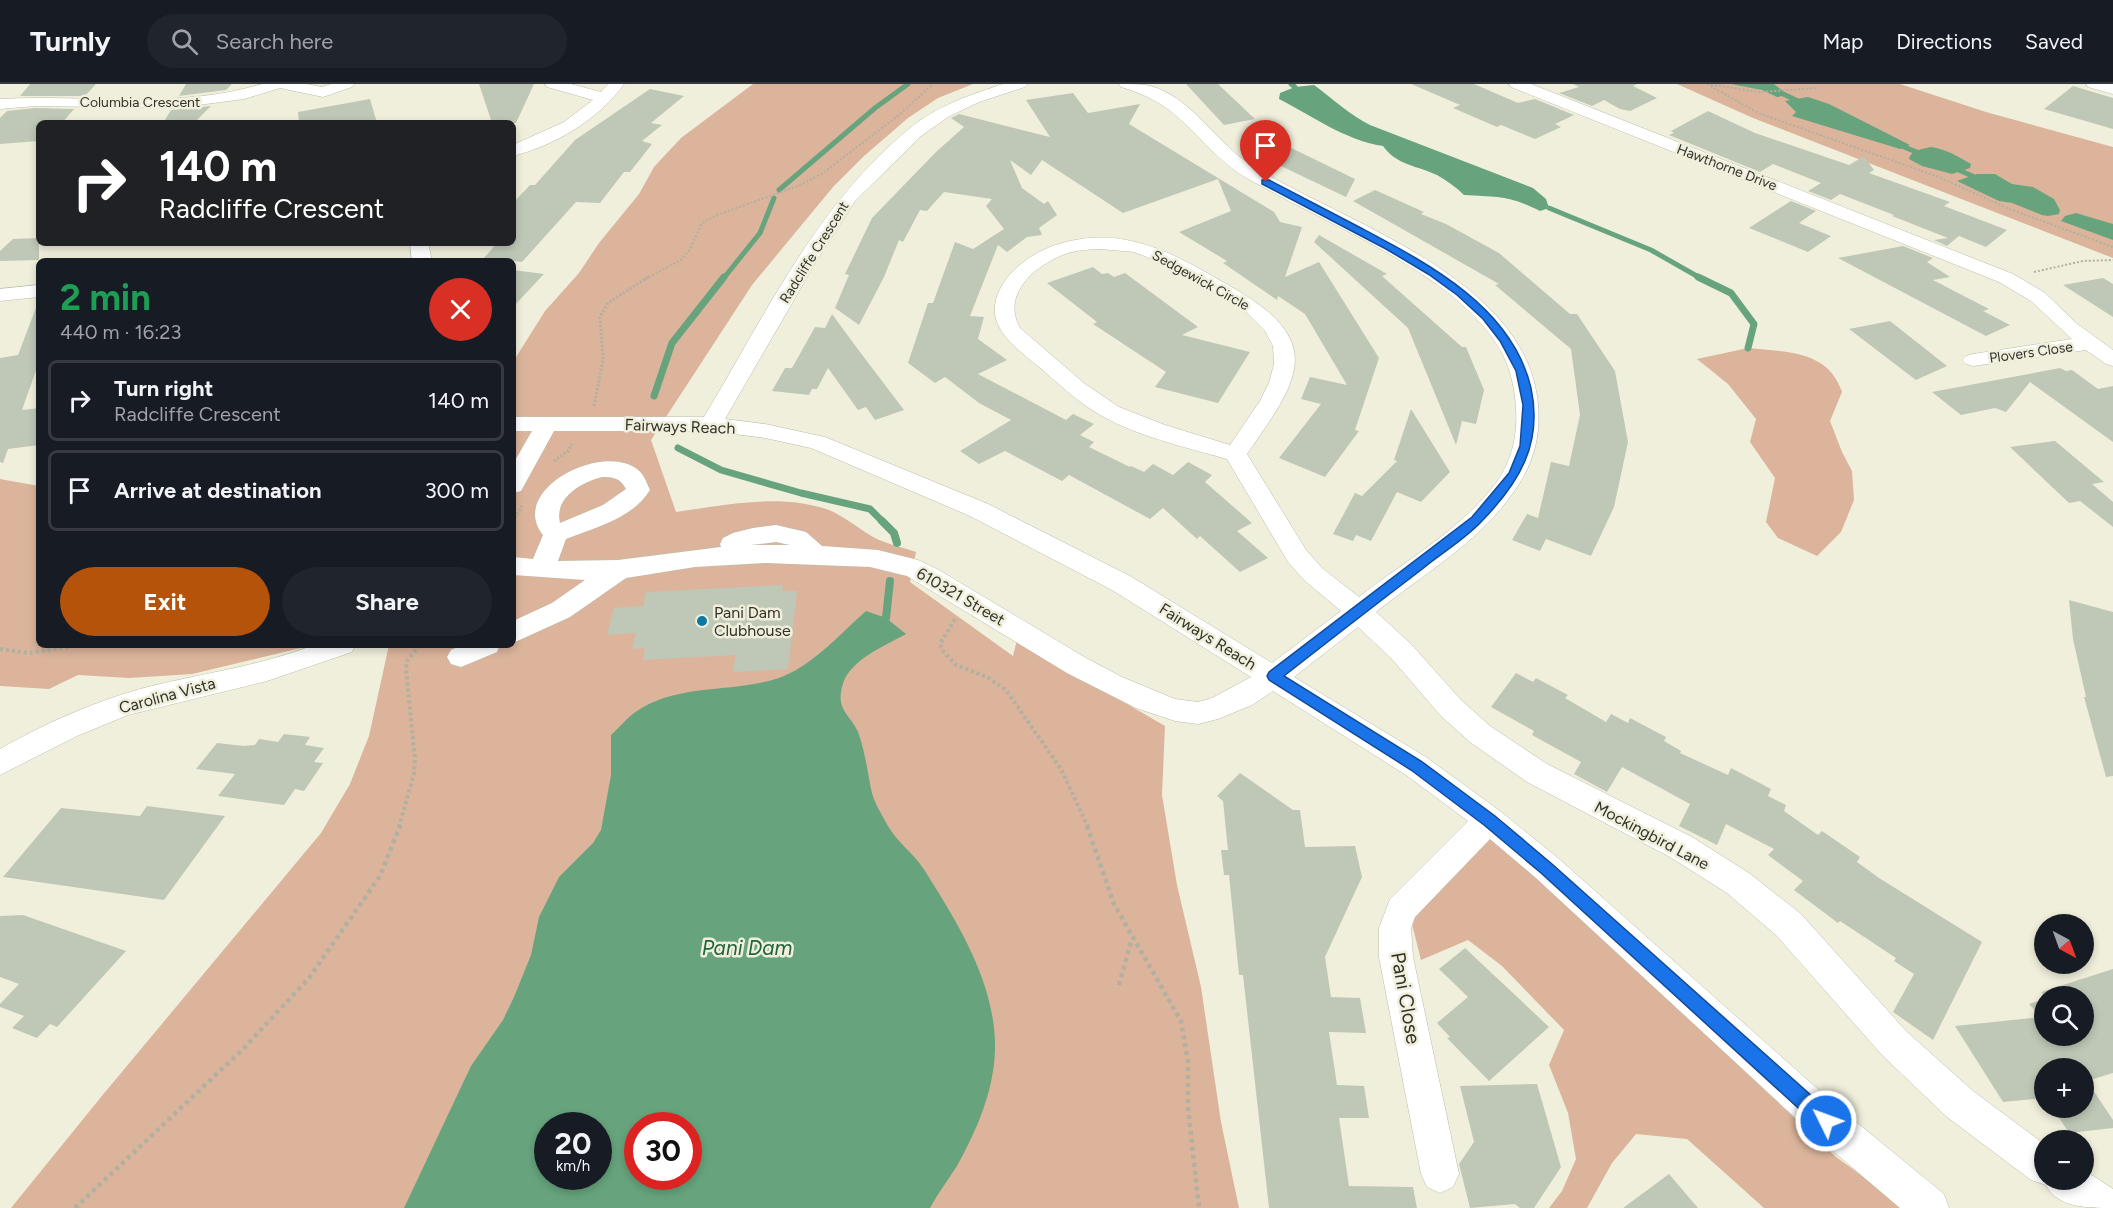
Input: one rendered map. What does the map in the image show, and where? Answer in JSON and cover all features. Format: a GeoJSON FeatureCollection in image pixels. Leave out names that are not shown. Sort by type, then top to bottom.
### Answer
{"type":"FeatureCollection","features":[{"type":"Feature","properties":{"kind":"street"},"geometry":{"type":"LineString","coordinates":[[280,84],[323,92],[346,84]]}},
{"type":"Feature","properties":{"kind":"street","name":"Columbia Crescent"},"geometry":{"type":"LineString","coordinates":[[0,104],[62,101],[193,104],[229,99],[280,84]]}},
{"type":"Feature","properties":{"kind":"street"},"geometry":{"type":"LineString","coordinates":[[553,84],[604,98]]}},
{"type":"Feature","properties":{"kind":"street"},"geometry":{"type":"LineString","coordinates":[[516,150],[562,131],[585,117],[616,84]]}},
{"type":"Feature","properties":{"kind":"street","name":"Radcliffe Crescent"},"geometry":{"type":"LineString","coordinates":[[711,424],[807,260],[848,198],[915,132],[942,114],[973,99],[1018,84]]}},
{"type":"Feature","properties":{"kind":"street"},"geometry":{"type":"LineString","coordinates":[[1127,84],[1155,93],[1175,104],[1187,113],[1223,153],[1241,167],[1389,247],[1461,293],[1486,317],[1505,340],[1521,371],[1529,405],[1526,446],[1514,474],[1476,520],[1274,676]]}},
{"type":"Feature","properties":{"kind":"street","name":"Hawthorne Drive"},"geometry":{"type":"LineString","coordinates":[[1517,84],[1936,250],[1991,276],[2069,327],[2113,360]]}},
{"type":"Feature","properties":{"kind":"street"},"geometry":{"type":"LineString","coordinates":[[2094,84],[2113,89]]}},
{"type":"Feature","properties":{"kind":"street","name":"Sedgewick Circle"},"geometry":{"type":"LineString","coordinates":[[1115,243],[1154,252],[1257,311],[1279,334],[1286,349],[1285,367],[1280,383],[1266,409],[1235,454],[1141,425],[1109,411],[1078,389],[1018,338],[1007,323],[1004,305],[1011,285],[1025,268],[1042,256],[1065,248],[1115,243]]}},
{"type":"Feature","properties":{"kind":"street","name":"Hawthorne Drive"},"geometry":{"type":"LineString","coordinates":[[1991,276],[2029,300]]}},
{"type":"Feature","properties":{"kind":"street"},"geometry":{"type":"LineString","coordinates":[[0,295],[36,291]]}},
{"type":"Feature","properties":{"kind":"street","name":"Plovers Close"},"geometry":{"type":"LineString","coordinates":[[1973,360],[2090,343]]}},
{"type":"Feature","properties":{"kind":"street","name":"Fairways Reach"},"geometry":{"type":"LineString","coordinates":[[516,424],[711,424],[765,431],[817,442],[969,506],[1121,583],[1416,766],[1489,820],[1547,868],[1826,1121],[1930,1208]]}},
{"type":"Feature","properties":{"kind":"street"},"geometry":{"type":"LineString","coordinates":[[516,481],[547,424]]}},
{"type":"Feature","properties":{"kind":"street"},"geometry":{"type":"LineString","coordinates":[[1235,454],[1297,556],[1313,574],[1358,611]]}},
{"type":"Feature","properties":{"kind":"street"},"geometry":{"type":"LineString","coordinates":[[542,569],[556,534]]}},
{"type":"Feature","properties":{"kind":"street","name":"610321 Street"},"geometry":{"type":"LineString","coordinates":[[516,566],[596,572],[757,554],[814,554],[886,561],[904,565],[927,575],[1058,654],[1138,698],[1171,710],[1198,712],[1224,706],[1274,676]]}},
{"type":"Feature","properties":{"kind":"street"},"geometry":{"type":"LineString","coordinates":[[516,632],[561,610],[622,568]]}},
{"type":"Feature","properties":{"kind":"street","name":"Mockingbird Lane"},"geometry":{"type":"LineString","coordinates":[[1358,611],[1401,651],[1451,708],[1480,734],[1538,773],[1681,847],[1738,883],[1781,918],[1835,973],[1894,1043],[1960,1104],[2034,1160]]}},
{"type":"Feature","properties":{"kind":"street","name":"Carolina Vista"},"geometry":{"type":"LineString","coordinates":[[0,763],[35,743],[82,721],[138,701],[279,666],[333,648]]}},
{"type":"Feature","properties":{"kind":"street"},"geometry":{"type":"LineString","coordinates":[[461,657],[480,648]]}},
{"type":"Feature","properties":{"kind":"street","name":"Pani Close"},"geometry":{"type":"LineString","coordinates":[[1440,1174],[1396,957],[1395,928],[1401,909],[1489,820]]}},
{"type":"Feature","properties":{"kind":"street"},"geometry":{"type":"LineString","coordinates":[[2080,1190],[2108,1208]]}},
{"type":"Feature","properties":{"kind":"path"},"geometry":{"type":"LineString","coordinates":[[584,424],[594,407],[603,368],[600,317],[608,303],[632,286],[681,261],[695,241],[698,228],[706,220],[786,191],[823,173],[876,130],[899,115],[933,84]]}},
{"type":"Feature","properties":{"kind":"path"},"geometry":{"type":"LineString","coordinates":[[1707,84],[1764,91],[1817,88]]}},
{"type":"Feature","properties":{"kind":"path"},"geometry":{"type":"LineString","coordinates":[[1707,84],[1747,109],[1939,177],[2007,208],[2113,247]]}},
{"type":"Feature","properties":{"kind":"path"},"geometry":{"type":"LineString","coordinates":[[1991,276],[2083,261],[2113,260]]}},
{"type":"Feature","properties":{"kind":"path"},"geometry":{"type":"LineString","coordinates":[[968,600],[944,634],[940,644],[942,650],[956,665],[987,677],[1006,690],[1061,769],[1090,832],[1114,904],[1181,1021],[1188,1060],[1188,1107],[1199,1208]]}},
{"type":"Feature","properties":{"kind":"path"},"geometry":{"type":"LineString","coordinates":[[0,649],[29,653],[62,648]]}},
{"type":"Feature","properties":{"kind":"path"},"geometry":{"type":"LineString","coordinates":[[75,1208],[243,1049],[309,978],[380,876],[400,825],[414,774],[415,759],[406,669],[407,661],[418,648]]}},
{"type":"Feature","properties":{"kind":"path"},"geometry":{"type":"LineString","coordinates":[[1119,985],[1132,937]]}},
{"type":"Feature","properties":{"kind":"shaded area"},"geometry":{"type":"Polygon","coordinates":[[[753,84],[973,84],[938,98],[908,118],[864,156],[833,187],[752,285],[651,440],[676,512],[772,501],[811,505],[829,510],[867,534],[889,544],[916,552],[910,582],[1013,656],[1017,640],[1165,726],[1162,795],[1177,885],[1201,987],[1221,1122],[1239,1208],[11,1208],[321,833],[350,784],[369,736],[388,648],[516,648],[516,357],[545,311],[579,273],[599,243],[639,194],[654,167],[681,138],[753,84]]]}},
{"type":"Feature","properties":{"kind":"shaded area"},"geometry":{"type":"Polygon","coordinates":[[[1677,84],[1900,84],[1986,112],[2113,147],[2113,258],[1753,118],[1677,84]]]}},
{"type":"Feature","properties":{"kind":"shaded area"},"geometry":{"type":"Polygon","coordinates":[[[1748,348],[1791,353],[1816,361],[1836,378],[1842,392],[1830,421],[1852,471],[1854,500],[1841,532],[1817,556],[1778,538],[1766,522],[1775,478],[1750,442],[1756,419],[1728,384],[1697,359],[1748,348]]]}},
{"type":"Feature","properties":{"kind":"shaded area"},"geometry":{"type":"Polygon","coordinates":[[[0,479],[36,485],[36,648],[300,648],[192,674],[129,678],[78,675],[49,689],[0,686],[0,479]]]}},
{"type":"Feature","properties":{"kind":"shaded area"},"geometry":{"type":"Polygon","coordinates":[[[1490,835],[1618,951],[1836,1157],[1907,1208],[1764,1208],[1687,1139],[1636,1134],[1612,1163],[1587,1208],[1549,1208],[1562,1191],[1576,1159],[1568,1113],[1549,1065],[1564,1030],[1502,966],[1468,940],[1421,960],[1410,916],[1490,835]]]}},
{"type":"Feature","properties":{"kind":"water"},"geometry":{"type":"Polygon","coordinates":[[[1731,84],[1774,84],[1788,95],[1777,97],[1762,90],[1731,84]]]}},
{"type":"Feature","properties":{"kind":"water"},"geometry":{"type":"Polygon","coordinates":[[[1314,85],[1370,125],[1533,188],[1546,199],[1549,208],[1540,211],[1511,199],[1464,195],[1437,175],[1394,157],[1383,146],[1355,139],[1279,99],[1280,93],[1295,87],[1314,85]]]}},
{"type":"Feature","properties":{"kind":"water"},"geometry":{"type":"Polygon","coordinates":[[[1808,97],[1829,104],[1910,145],[1900,149],[1792,116],[1796,112],[1785,101],[1808,97]]]}},
{"type":"Feature","properties":{"kind":"water"},"geometry":{"type":"Polygon","coordinates":[[[1931,147],[1942,149],[1971,164],[1970,168],[1952,174],[1922,166],[1909,159],[1915,152],[1931,147]]]}},
{"type":"Feature","properties":{"kind":"water"},"geometry":{"type":"Polygon","coordinates":[[[1977,174],[1995,174],[2012,184],[2033,187],[2054,199],[2060,210],[2059,214],[2042,215],[2012,203],[1999,201],[1957,181],[1977,174]]]}},
{"type":"Feature","properties":{"kind":"water"},"geometry":{"type":"Polygon","coordinates":[[[2076,213],[2113,224],[2113,240],[2061,221],[2065,216],[2076,213]]]}},
{"type":"Feature","properties":{"kind":"water","name":"Pani Dam"},"geometry":{"type":"Polygon","coordinates":[[[866,611],[886,618],[906,634],[868,655],[852,669],[842,687],[841,702],[858,732],[876,803],[892,832],[923,868],[960,929],[980,973],[993,1018],[995,1058],[989,1091],[979,1122],[965,1152],[930,1208],[404,1208],[471,1066],[503,1020],[514,997],[531,955],[539,917],[559,877],[593,843],[601,830],[611,775],[611,735],[634,713],[670,696],[765,682],[784,676],[817,656],[866,611]]]}},
{"type":"Feature","properties":{"kind":"building"},"geometry":{"type":"Polygon","coordinates":[[[30,84],[96,84],[85,96],[20,96],[30,84]]]}},
{"type":"Feature","properties":{"kind":"building"},"geometry":{"type":"Polygon","coordinates":[[[186,84],[232,84],[226,90],[179,96],[186,84]]]}},
{"type":"Feature","properties":{"kind":"building"},"geometry":{"type":"Polygon","coordinates":[[[479,84],[534,84],[516,123],[516,120],[491,120],[479,84]]]}},
{"type":"Feature","properties":{"kind":"building"},"geometry":{"type":"Polygon","coordinates":[[[1186,84],[1218,84],[1255,119],[1224,125],[1186,84]]]}},
{"type":"Feature","properties":{"kind":"building"},"geometry":{"type":"Polygon","coordinates":[[[1411,84],[1474,84],[1518,103],[1535,99],[1574,115],[1555,124],[1561,127],[1535,139],[1501,125],[1497,127],[1453,108],[1460,105],[1411,84]]]}},
{"type":"Feature","properties":{"kind":"building"},"geometry":{"type":"Polygon","coordinates":[[[1573,84],[1637,84],[1633,86],[1657,98],[1630,111],[1620,109],[1604,100],[1592,106],[1559,93],[1579,87],[1573,84]]]}},
{"type":"Feature","properties":{"kind":"building"},"geometry":{"type":"Polygon","coordinates":[[[2073,86],[2113,98],[2113,129],[2044,109],[2073,86]]]}},
{"type":"Feature","properties":{"kind":"building"},"geometry":{"type":"Polygon","coordinates":[[[650,89],[684,96],[651,123],[662,125],[642,141],[652,144],[630,172],[624,172],[600,203],[576,202],[522,262],[516,261],[516,258],[484,258],[494,246],[516,246],[516,200],[530,185],[535,185],[575,140],[650,89]]]}},
{"type":"Feature","properties":{"kind":"building"},"geometry":{"type":"Polygon","coordinates":[[[1073,93],[1088,113],[1140,104],[1129,124],[1274,212],[1280,222],[1302,227],[1285,277],[1319,262],[1379,358],[1355,430],[1359,431],[1325,477],[1279,458],[1321,404],[1301,399],[1310,377],[1347,385],[1305,314],[1278,296],[1277,300],[1223,263],[1227,261],[1179,232],[1231,211],[1218,179],[1123,213],[1042,160],[1031,175],[1010,160],[1022,188],[1044,204],[1048,201],[1057,215],[1039,228],[1042,235],[1027,237],[1007,252],[998,245],[970,316],[984,317],[978,339],[1007,360],[978,374],[1066,420],[1073,414],[1094,424],[1080,435],[1094,442],[1089,447],[1130,467],[1144,472],[1153,464],[1173,475],[1188,462],[1212,475],[1205,482],[1252,523],[1237,531],[1268,558],[1240,572],[1200,536],[1197,539],[1163,508],[1150,519],[1069,475],[1062,481],[1005,451],[979,464],[960,451],[1011,420],[979,403],[945,377],[935,383],[908,363],[928,303],[933,303],[955,242],[973,249],[1004,229],[986,206],[992,199],[944,192],[927,211],[920,210],[903,242],[899,240],[884,277],[859,325],[835,308],[849,275],[845,274],[872,218],[936,152],[964,127],[951,118],[959,114],[1050,137],[1026,100],[1073,93]]]}},
{"type":"Feature","properties":{"kind":"building"},"geometry":{"type":"Polygon","coordinates":[[[370,99],[376,120],[299,120],[298,112],[370,99]]]}},
{"type":"Feature","properties":{"kind":"building"},"geometry":{"type":"Polygon","coordinates":[[[211,106],[197,120],[165,120],[171,110],[211,106]]]}},
{"type":"Feature","properties":{"kind":"building"},"geometry":{"type":"Polygon","coordinates":[[[35,108],[74,109],[65,120],[36,120],[36,141],[0,144],[0,118],[7,111],[35,108]]]}},
{"type":"Feature","properties":{"kind":"building"},"geometry":{"type":"Polygon","coordinates":[[[1708,111],[1755,133],[1849,165],[1864,156],[1874,170],[1869,173],[1950,202],[1944,206],[2007,230],[1986,247],[1959,236],[1947,246],[1934,240],[1948,238],[1892,216],[1894,215],[1840,194],[1831,200],[1808,191],[1821,183],[1773,164],[1760,172],[1669,135],[1674,133],[1671,131],[1708,111]]]}},
{"type":"Feature","properties":{"kind":"building"},"geometry":{"type":"Polygon","coordinates":[[[1277,141],[1355,179],[1346,197],[1254,153],[1277,141]]]}},
{"type":"Feature","properties":{"kind":"building"},"geometry":{"type":"Polygon","coordinates":[[[1375,190],[1424,212],[1421,214],[1446,224],[1499,253],[1570,314],[1577,314],[1615,371],[1628,442],[1614,507],[1591,556],[1546,539],[1540,551],[1512,540],[1527,514],[1538,518],[1551,462],[1569,466],[1580,415],[1571,349],[1495,285],[1499,284],[1353,201],[1375,190]]]}},
{"type":"Feature","properties":{"kind":"building"},"geometry":{"type":"Polygon","coordinates":[[[1791,201],[1816,211],[1799,223],[1831,236],[1808,252],[1749,228],[1791,201]]]}},
{"type":"Feature","properties":{"kind":"building"},"geometry":{"type":"Polygon","coordinates":[[[1319,235],[1387,274],[1382,276],[1462,347],[1466,347],[1484,390],[1476,424],[1462,421],[1456,445],[1408,328],[1314,242],[1319,235]]]}},
{"type":"Feature","properties":{"kind":"building"},"geometry":{"type":"Polygon","coordinates":[[[36,238],[39,258],[36,260],[0,261],[0,251],[13,239],[36,238]]]}},
{"type":"Feature","properties":{"kind":"building"},"geometry":{"type":"Polygon","coordinates":[[[1903,246],[1933,258],[1927,262],[1950,277],[1933,280],[1989,309],[1983,311],[2010,325],[1986,336],[1838,258],[1903,246]]]}},
{"type":"Feature","properties":{"kind":"building"},"geometry":{"type":"Polygon","coordinates":[[[1093,267],[1102,274],[1108,273],[1114,277],[1125,273],[1198,327],[1182,335],[1250,352],[1218,403],[1155,387],[1166,372],[1093,324],[1097,322],[1047,283],[1093,267]]]}},
{"type":"Feature","properties":{"kind":"building"},"geometry":{"type":"Polygon","coordinates":[[[516,270],[544,274],[516,304],[516,270]]]}},
{"type":"Feature","properties":{"kind":"building"},"geometry":{"type":"Polygon","coordinates":[[[2103,278],[2113,284],[2113,317],[2063,285],[2103,278]]]}},
{"type":"Feature","properties":{"kind":"building"},"geometry":{"type":"Polygon","coordinates":[[[36,308],[36,370],[22,410],[36,408],[36,445],[8,449],[3,463],[0,462],[0,358],[18,355],[36,308]]]}},
{"type":"Feature","properties":{"kind":"building"},"geometry":{"type":"Polygon","coordinates":[[[832,314],[904,410],[875,420],[866,407],[858,410],[828,368],[817,389],[812,389],[809,395],[772,391],[785,368],[792,368],[815,327],[825,328],[832,314]]]}},
{"type":"Feature","properties":{"kind":"building"},"geometry":{"type":"Polygon","coordinates":[[[1890,321],[1947,366],[1916,380],[1849,329],[1890,321]]]}},
{"type":"Feature","properties":{"kind":"building"},"geometry":{"type":"Polygon","coordinates":[[[2060,368],[2066,371],[2072,370],[2098,389],[2113,386],[2113,442],[2030,382],[2006,412],[1995,408],[1961,415],[1932,392],[2060,368]]]}},
{"type":"Feature","properties":{"kind":"building"},"geometry":{"type":"Polygon","coordinates":[[[1411,409],[1450,472],[1421,502],[1397,492],[1371,541],[1356,535],[1353,541],[1333,534],[1355,493],[1362,496],[1397,461],[1394,460],[1411,409]]]}},
{"type":"Feature","properties":{"kind":"building"},"geometry":{"type":"Polygon","coordinates":[[[2055,441],[2104,482],[2092,484],[2113,502],[2113,527],[2080,501],[2069,503],[2010,447],[2055,441]]]}},
{"type":"Feature","properties":{"kind":"building","name":"Pani Dam Clubhouse"},"geometry":{"type":"Polygon","coordinates":[[[783,585],[782,591],[797,591],[788,669],[733,672],[736,655],[643,660],[645,648],[632,649],[636,633],[607,635],[614,608],[643,606],[646,592],[783,585]]]}},
{"type":"Feature","properties":{"kind":"building"},"geometry":{"type":"Polygon","coordinates":[[[2069,600],[2113,612],[2113,776],[2106,777],[2084,697],[2086,697],[2073,639],[2069,600]]]}},
{"type":"Feature","properties":{"kind":"building"},"geometry":{"type":"Polygon","coordinates":[[[1516,673],[1533,682],[1536,678],[1568,695],[1565,698],[1606,722],[1611,714],[1628,723],[1630,718],[1666,737],[1664,741],[1681,751],[1680,753],[1728,775],[1731,768],[1771,789],[1768,796],[1786,805],[1784,811],[1818,835],[1822,831],[1860,857],[1857,862],[1879,878],[1982,942],[1933,1040],[1893,1012],[1914,974],[1894,961],[1896,958],[1840,921],[1838,923],[1794,890],[1803,881],[1768,855],[1774,849],[1726,824],[1717,845],[1679,826],[1690,804],[1622,767],[1607,792],[1574,774],[1581,762],[1532,735],[1534,731],[1491,707],[1516,673]]]}},
{"type":"Feature","properties":{"kind":"building"},"geometry":{"type":"Polygon","coordinates":[[[284,734],[310,737],[305,745],[324,748],[314,762],[323,763],[304,791],[295,789],[284,805],[218,796],[235,774],[196,769],[217,743],[244,746],[255,745],[259,739],[278,742],[284,734]]]}},
{"type":"Feature","properties":{"kind":"building"},"geometry":{"type":"Polygon","coordinates":[[[1240,773],[1293,810],[1300,810],[1305,847],[1355,846],[1362,877],[1325,957],[1331,997],[1360,998],[1366,1033],[1329,1032],[1337,1085],[1364,1086],[1369,1118],[1339,1118],[1349,1186],[1413,1187],[1417,1208],[1269,1208],[1243,975],[1239,975],[1229,875],[1224,875],[1221,850],[1228,850],[1223,801],[1217,796],[1240,773]]]}},
{"type":"Feature","properties":{"kind":"building"},"geometry":{"type":"Polygon","coordinates":[[[147,806],[225,816],[164,900],[3,877],[61,808],[140,816],[147,806]]]}},
{"type":"Feature","properties":{"kind":"building"},"geometry":{"type":"Polygon","coordinates":[[[23,915],[126,951],[57,1027],[50,1024],[37,1038],[12,1028],[24,1016],[0,1007],[0,1004],[19,984],[0,977],[0,916],[23,915]]]}},
{"type":"Feature","properties":{"kind":"building"},"geometry":{"type":"Polygon","coordinates":[[[1465,948],[1549,1027],[1489,1081],[1447,1038],[1450,1037],[1437,1023],[1468,997],[1439,969],[1465,948]]]}},
{"type":"Feature","properties":{"kind":"building"},"geometry":{"type":"Polygon","coordinates":[[[2113,969],[2113,1073],[2094,1079],[2094,1058],[2034,1058],[2034,1099],[2003,1102],[1955,1026],[2034,1018],[2034,1046],[2094,1046],[2094,986],[2060,986],[2113,969]]]}},
{"type":"Feature","properties":{"kind":"building"},"geometry":{"type":"Polygon","coordinates":[[[1537,1084],[1561,1167],[1534,1208],[1520,1208],[1515,1204],[1470,1208],[1459,1164],[1474,1142],[1460,1086],[1537,1084]]]}},
{"type":"Feature","properties":{"kind":"building"},"geometry":{"type":"Polygon","coordinates":[[[2094,1092],[2113,1120],[2113,1128],[2067,1130],[2059,1118],[2094,1118],[2094,1092]]]}},
{"type":"Feature","properties":{"kind":"building"},"geometry":{"type":"Polygon","coordinates":[[[1669,1174],[1698,1208],[1623,1208],[1669,1174]]]}},
{"type":"Feature","properties":{"kind":"waterway"},"geometry":{"type":"LineString","coordinates":[[779,190],[875,108],[908,84]]}},
{"type":"Feature","properties":{"kind":"waterway"},"geometry":{"type":"LineString","coordinates":[[1291,84],[1295,87]]}},
{"type":"Feature","properties":{"kind":"waterway"},"geometry":{"type":"LineString","coordinates":[[1762,84],[1800,102]]}},
{"type":"Feature","properties":{"kind":"waterway"},"geometry":{"type":"LineString","coordinates":[[1894,143],[1924,155]]}},
{"type":"Feature","properties":{"kind":"waterway"},"geometry":{"type":"LineString","coordinates":[[1952,167],[1979,179]]}},
{"type":"Feature","properties":{"kind":"waterway"},"geometry":{"type":"LineString","coordinates":[[723,279],[760,233],[774,198]]}},
{"type":"Feature","properties":{"kind":"waterway"},"geometry":{"type":"LineString","coordinates":[[1549,208],[1651,250],[1701,279]]}},
{"type":"Feature","properties":{"kind":"waterway"},"geometry":{"type":"LineString","coordinates":[[654,396],[672,343],[724,277]]}},
{"type":"Feature","properties":{"kind":"waterway"},"geometry":{"type":"LineString","coordinates":[[1701,279],[1731,293],[1754,324],[1748,348]]}},
{"type":"Feature","properties":{"kind":"waterway"},"geometry":{"type":"LineString","coordinates":[[678,448],[721,470],[801,493],[870,509],[894,533],[897,543]]}},
{"type":"Feature","properties":{"kind":"waterway"},"geometry":{"type":"LineString","coordinates":[[879,624],[886,618],[890,581]]}},
{"type":"Feature","properties":{"kind":"place","name":"Pani Dam Clubhouse"},"geometry":{"type":"Point","coordinates":[702,621]}},
{"type":"Feature","properties":{"kind":"route"},"geometry":{"type":"LineString","coordinates":[[1266,182],[1389,247],[1461,293],[1486,317],[1505,340],[1521,371],[1529,405],[1526,446],[1514,474],[1476,520],[1274,676],[1416,766],[1489,820],[1547,868],[1826,1121]]}}]}
